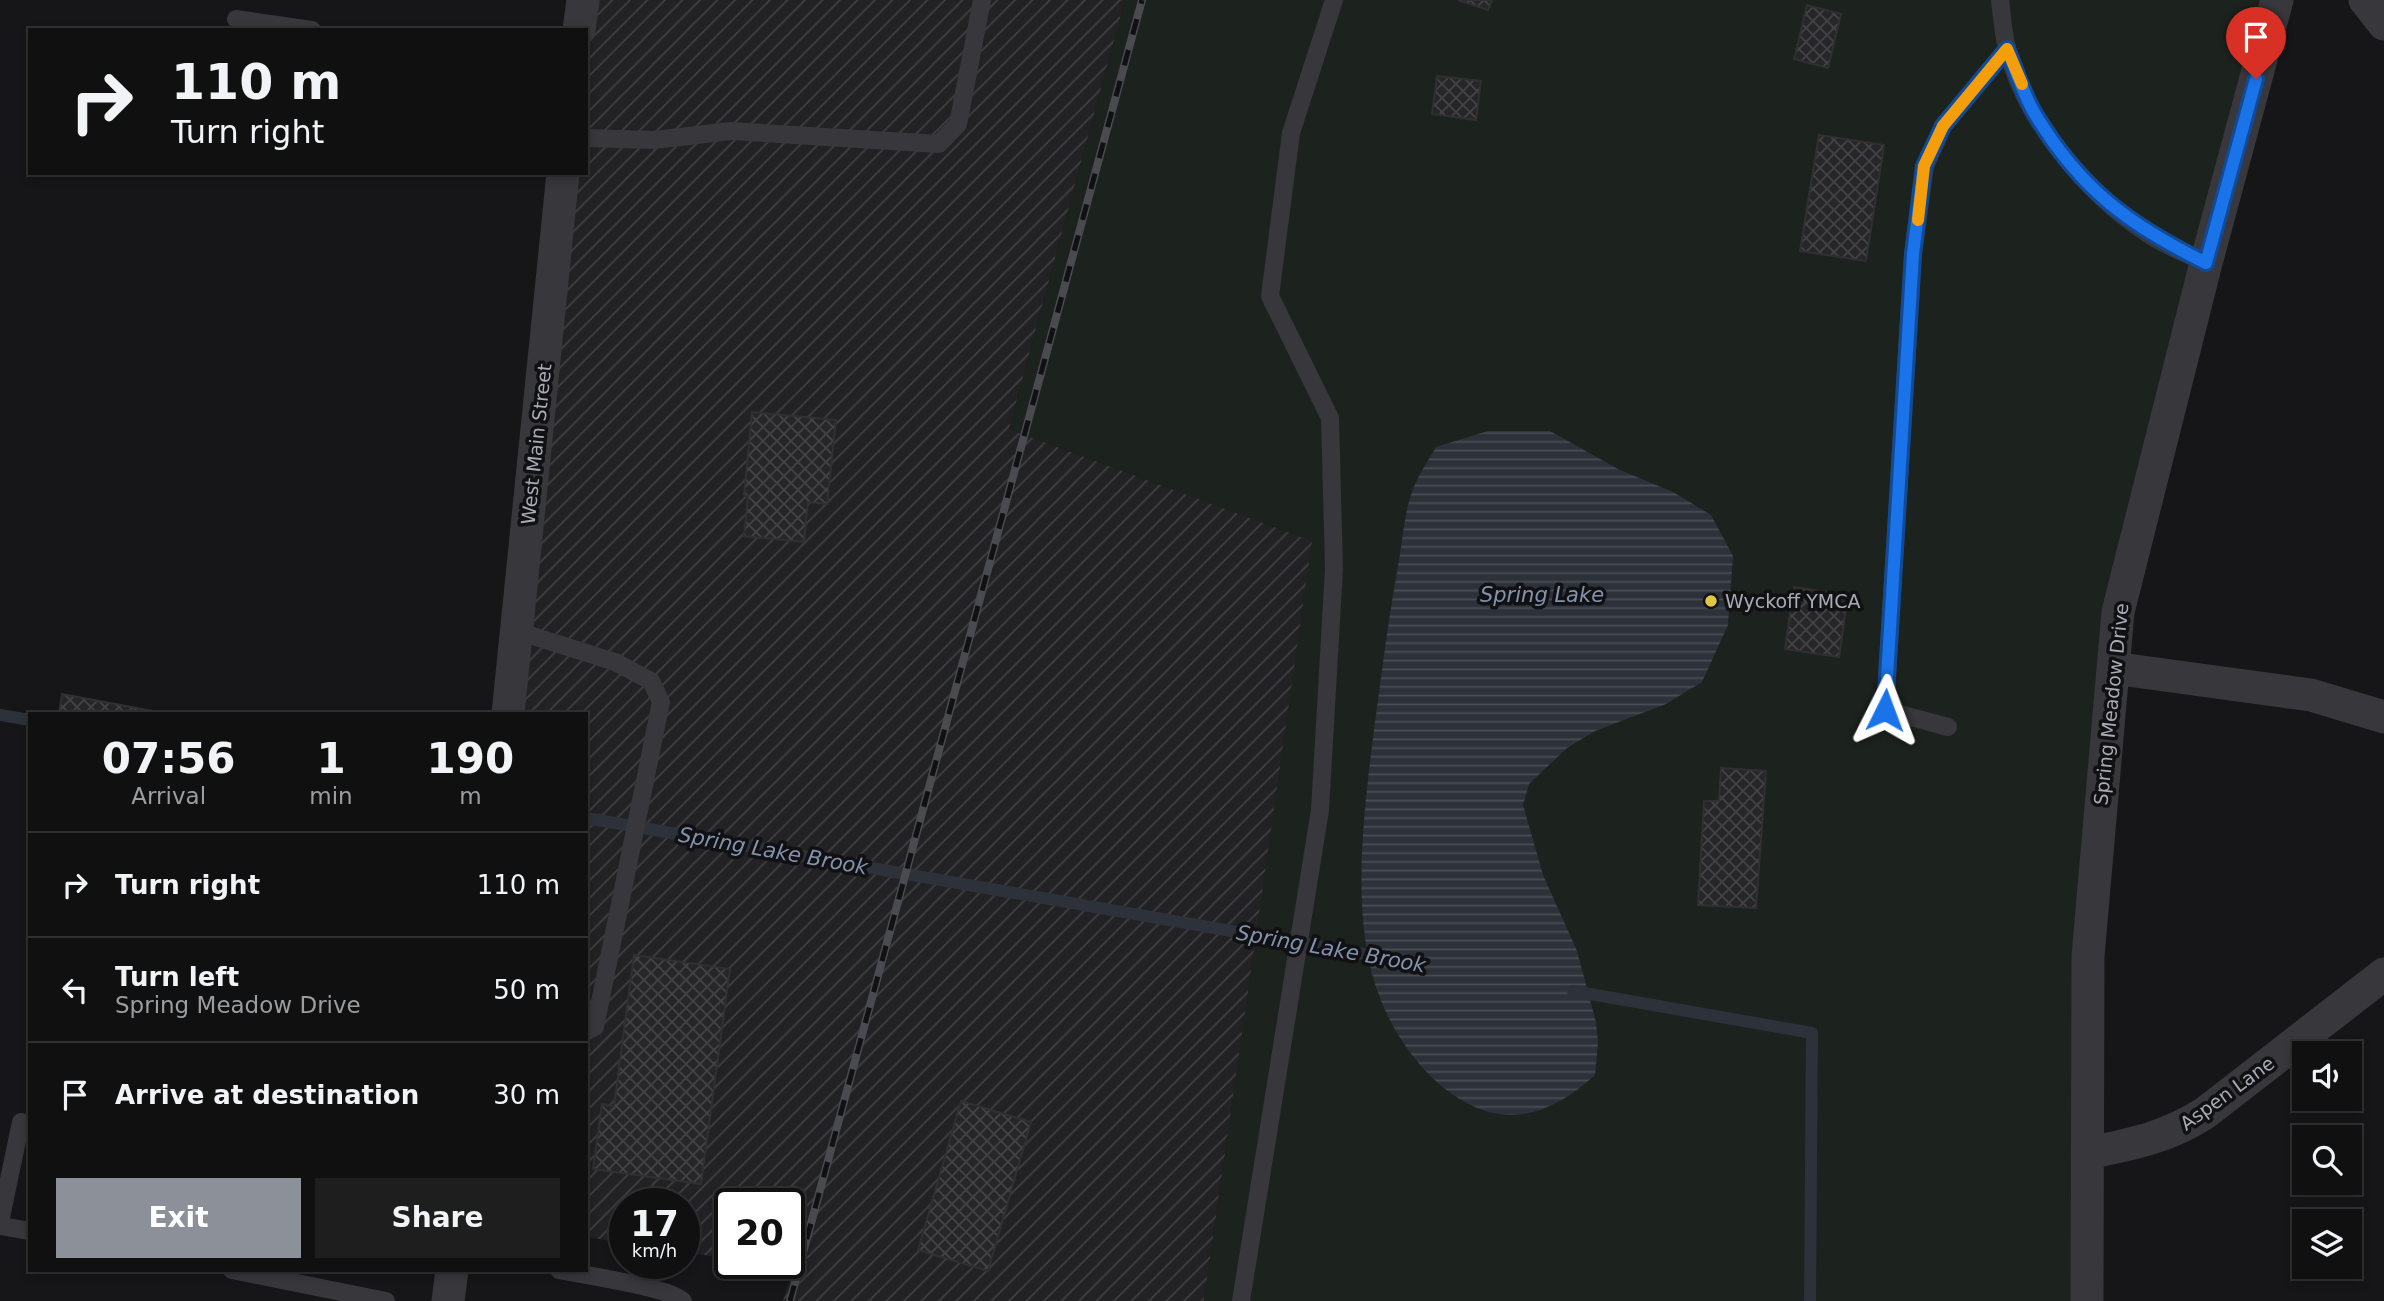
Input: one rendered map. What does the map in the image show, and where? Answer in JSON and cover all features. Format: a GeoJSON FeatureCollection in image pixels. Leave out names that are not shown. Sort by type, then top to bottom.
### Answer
{"type":"FeatureCollection","features":[{"type":"Feature","properties":{"kind":"street"},"geometry":{"type":"LineString","coordinates":[[579,28],[583,0]]}},
{"type":"Feature","properties":{"kind":"street","name":"Spring Meadow Drive"},"geometry":{"type":"LineString","coordinates":[[2087,1301],[2088,956],[2118,612],[2206,263],[2277,0]]}},
{"type":"Feature","properties":{"kind":"street"},"geometry":{"type":"LineString","coordinates":[[2365,0],[2384,24]]}},
{"type":"Feature","properties":{"kind":"street","name":"West Main Street"},"geometry":{"type":"LineString","coordinates":[[508,712],[564,175]]}},
{"type":"Feature","properties":{"kind":"street"},"geometry":{"type":"LineString","coordinates":[[2113,668],[2311,695],[2384,717]]}},
{"type":"Feature","properties":{"kind":"street","name":"Aspen Lane"},"geometry":{"type":"LineString","coordinates":[[2088,1153],[2138,1143],[2176,1131],[2205,1113],[2384,974]]}},
{"type":"Feature","properties":{"kind":"street"},"geometry":{"type":"LineString","coordinates":[[448,1301],[452,1272]]}},
{"type":"Feature","properties":{"kind":"lane"},"geometry":{"type":"LineString","coordinates":[[588,138],[654,140],[731,131],[939,144],[958,124],[982,0]]}},
{"type":"Feature","properties":{"kind":"lane"},"geometry":{"type":"LineString","coordinates":[[1241,1301],[1320,810],[1334,569],[1330,418],[1270,296],[1291,133],[1334,0]]}},
{"type":"Feature","properties":{"kind":"lane"},"geometry":{"type":"LineString","coordinates":[[2000,0],[2007,49],[2034,112],[2072,167],[2096,193],[2148,234],[2206,263]]}},
{"type":"Feature","properties":{"kind":"lane"},"geometry":{"type":"LineString","coordinates":[[236,19],[298,28]]}},
{"type":"Feature","properties":{"kind":"lane"},"geometry":{"type":"LineString","coordinates":[[1948,727],[1885,710],[1913,254],[1924,166],[1943,126],[2007,49]]}},
{"type":"Feature","properties":{"kind":"lane"},"geometry":{"type":"LineString","coordinates":[[517,631],[615,662],[651,681],[661,702],[595,1027],[588,1031]]}},
{"type":"Feature","properties":{"kind":"lane"},"geometry":{"type":"LineString","coordinates":[[28,1124],[22,1122],[0,1224],[28,1231]]}},
{"type":"Feature","properties":{"kind":"lane"},"geometry":{"type":"LineString","coordinates":[[242,1272],[386,1301]]}},
{"type":"Feature","properties":{"kind":"lane"},"geometry":{"type":"LineString","coordinates":[[569,1272],[678,1295],[683,1301]]}},
{"type":"Feature","properties":{"kind":"shaded area"},"geometry":{"type":"Polygon","coordinates":[[[592,0],[1125,0],[1009,429],[1313,541],[1204,1301],[783,1301],[790,1279],[805,1279],[805,1188],[714,1188],[714,1257],[700,1254],[700,1188],[609,1188],[609,1241],[588,1237],[588,712],[517,712],[574,175],[588,175],[588,39],[592,0]]]}},
{"type":"Feature","properties":{"kind":"shaded area","name":"Wyckoff YMCA"},"geometry":{"type":"Polygon","coordinates":[[[1125,0],[2275,0],[2102,662],[2075,1301],[1204,1301],[1312,541],[1009,429],[1125,0]]]}},
{"type":"Feature","properties":{"kind":"water","name":"Spring Lake"},"geometry":{"type":"Polygon","coordinates":[[[1488,431],[1550,431],[1618,469],[1673,492],[1711,515],[1733,556],[1728,625],[1702,682],[1666,704],[1595,731],[1567,748],[1529,784],[1523,805],[1543,875],[1577,951],[1596,1022],[1598,1043],[1595,1075],[1581,1087],[1537,1111],[1505,1115],[1488,1112],[1456,1097],[1428,1074],[1395,1030],[1380,998],[1370,967],[1362,900],[1363,830],[1370,762],[1390,616],[1410,499],[1418,478],[1436,447],[1488,431]]]}},
{"type":"Feature","properties":{"kind":"building"},"geometry":{"type":"Polygon","coordinates":[[[1458,0],[1492,0],[1488,10],[1458,0]]]}},
{"type":"Feature","properties":{"kind":"building"},"geometry":{"type":"Polygon","coordinates":[[[1807,5],[1841,14],[1828,68],[1794,59],[1807,5]]]}},
{"type":"Feature","properties":{"kind":"building"},"geometry":{"type":"Polygon","coordinates":[[[1437,76],[1481,81],[1476,120],[1432,114],[1437,76]]]}},
{"type":"Feature","properties":{"kind":"building"},"geometry":{"type":"Polygon","coordinates":[[[1819,135],[1884,145],[1866,261],[1800,251],[1819,135]]]}},
{"type":"Feature","properties":{"kind":"building"},"geometry":{"type":"Polygon","coordinates":[[[752,412],[836,420],[827,504],[808,502],[804,542],[744,536],[748,496],[744,495],[752,412]]]}},
{"type":"Feature","properties":{"kind":"building"},"geometry":{"type":"Polygon","coordinates":[[[1794,587],[1848,595],[1839,657],[1785,649],[1794,587]]]}},
{"type":"Feature","properties":{"kind":"building"},"geometry":{"type":"Polygon","coordinates":[[[62,694],[158,712],[59,712],[62,694]]]}},
{"type":"Feature","properties":{"kind":"building"},"geometry":{"type":"Polygon","coordinates":[[[1721,768],[1766,771],[1756,908],[1698,905],[1704,801],[1719,801],[1721,768]]]}},
{"type":"Feature","properties":{"kind":"building"},"geometry":{"type":"Polygon","coordinates":[[[634,955],[730,969],[701,1184],[593,1169],[602,1104],[614,1106],[634,955]]]}},
{"type":"Feature","properties":{"kind":"building"},"geometry":{"type":"Polygon","coordinates":[[[961,1101],[1031,1122],[988,1271],[918,1250],[961,1101]]]}},
{"type":"Feature","properties":{"kind":"waterway","name":"Spring Lake Brook"},"geometry":{"type":"LineString","coordinates":[[0,715],[28,720]]}},
{"type":"Feature","properties":{"kind":"waterway","name":"Spring Lake Brook"},"geometry":{"type":"LineString","coordinates":[[588,818],[1386,958]]}},
{"type":"Feature","properties":{"kind":"waterway","name":"Spring Lake Brook"},"geometry":{"type":"LineString","coordinates":[[1573,991],[1812,1033],[1810,1301]]}},
{"type":"Feature","properties":{"kind":"railway"},"geometry":{"type":"LineString","coordinates":[[790,1301],[1142,0]]}},
{"type":"Feature","properties":{"kind":"slow traffic"},"geometry":{"type":"LineString","coordinates":[[1918,220],[1924,166],[1943,126],[2007,49],[2022,84]]}},
{"type":"Feature","properties":{"kind":"place","name":"Wyckoff YMCA"},"geometry":{"type":"Point","coordinates":[1711,601]}},
{"type":"Feature","properties":{"kind":"route"},"geometry":{"type":"LineString","coordinates":[[1885,710],[1913,254],[1924,166],[1943,126],[2007,49],[2034,112],[2072,167],[2096,193],[2148,234],[2206,263],[2256,79]]}}]}
